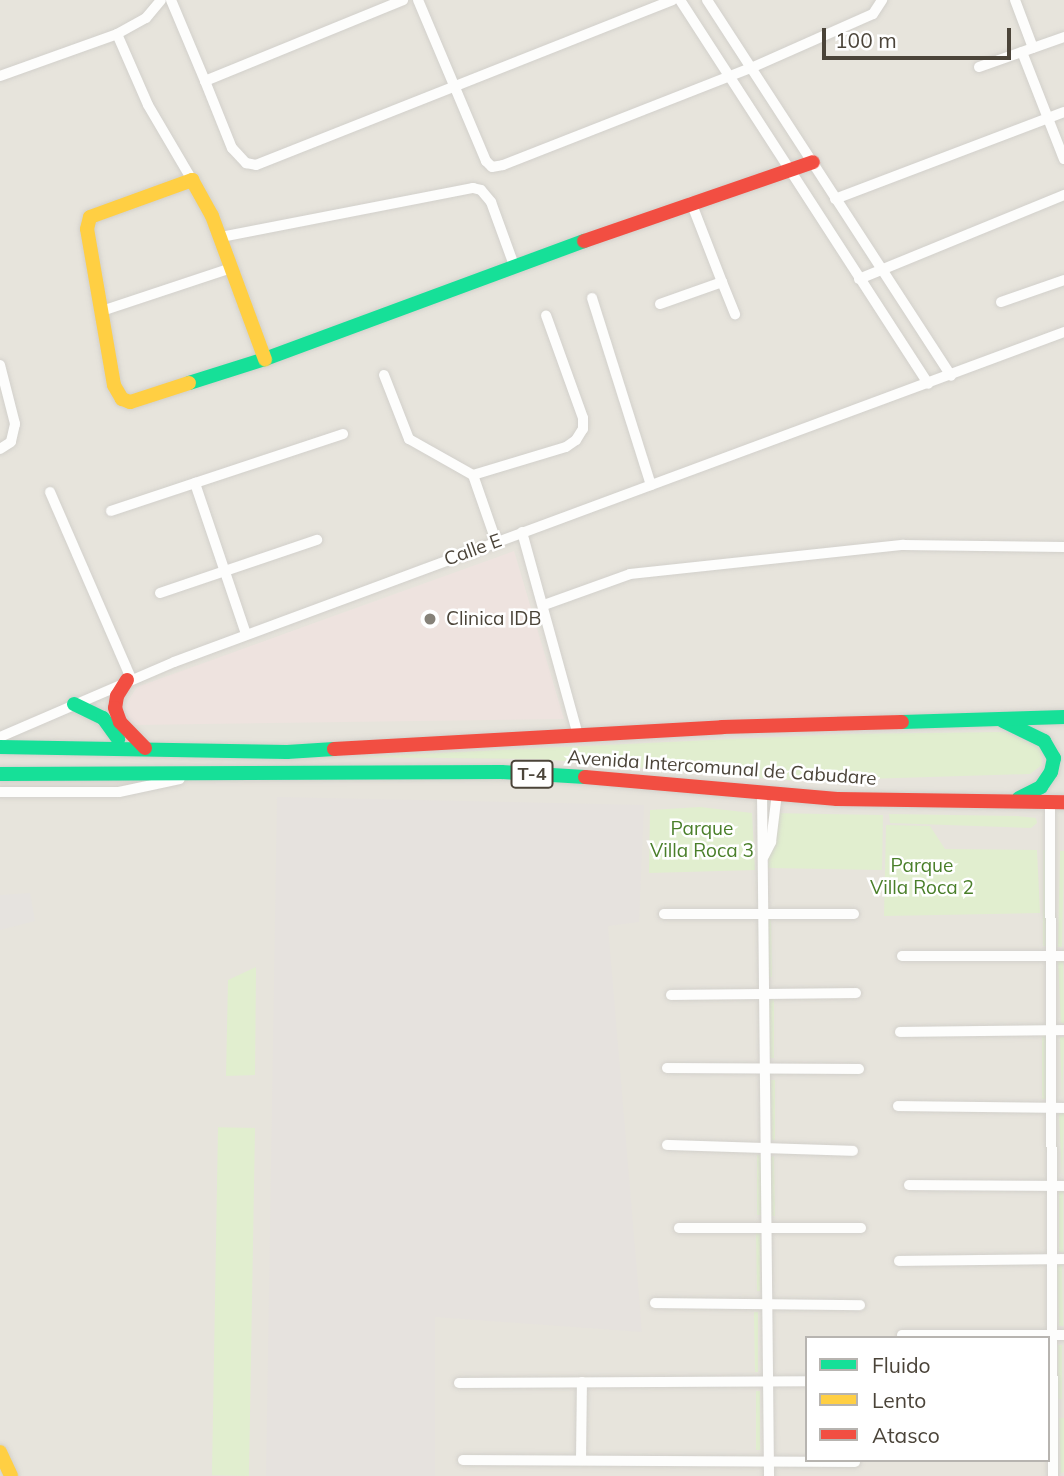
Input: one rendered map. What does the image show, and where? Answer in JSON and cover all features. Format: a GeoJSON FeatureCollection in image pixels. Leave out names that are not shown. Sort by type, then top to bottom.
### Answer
{"type":"FeatureCollection","features":[{"type":"Feature","properties":{"kind":"main road"},"geometry":{"type":"LineString","coordinates":[[265,359],[221,237],[192,180],[90,218],[87,229],[114,385],[122,399],[130,402],[265,359],[691,202],[813,162]]}},
{"type":"Feature","properties":{"kind":"main road"},"geometry":{"type":"LineString","coordinates":[[129,679],[117,696],[115,708],[120,722],[145,748]]}},
{"type":"Feature","properties":{"kind":"main road"},"geometry":{"type":"LineString","coordinates":[[74,704],[103,718],[123,748]]}},
{"type":"Feature","properties":{"kind":"main road","name":"Avenida Intercomunal de Cabudare"},"geometry":{"type":"LineString","coordinates":[[0,747],[287,752],[722,727],[1064,717]]}},
{"type":"Feature","properties":{"kind":"main road","name":"T-4"},"geometry":{"type":"LineString","coordinates":[[999,719],[1044,741],[1054,758],[1052,772],[1041,787],[1012,801]]}},
{"type":"Feature","properties":{"kind":"main road","name":"Avenida Intercomunal de Cabudare"},"geometry":{"type":"LineString","coordinates":[[0,774],[501,772],[837,799],[1057,801]]}},
{"type":"Feature","properties":{"kind":"main road"},"geometry":{"type":"LineString","coordinates":[[0,1452],[11,1476]]}},
{"type":"Feature","properties":{"kind":"street"},"geometry":{"type":"LineString","coordinates":[[0,76],[117,34],[146,18],[161,0]]}},
{"type":"Feature","properties":{"kind":"street"},"geometry":{"type":"LineString","coordinates":[[171,0],[232,148],[246,163],[256,165],[673,0]]}},
{"type":"Feature","properties":{"kind":"street"},"geometry":{"type":"LineString","coordinates":[[205,80],[404,0]]}},
{"type":"Feature","properties":{"kind":"street"},"geometry":{"type":"LineString","coordinates":[[418,0],[486,161],[492,167],[503,166],[751,68],[873,14],[882,0]]}},
{"type":"Feature","properties":{"kind":"street"},"geometry":{"type":"LineString","coordinates":[[680,0],[928,384]]}},
{"type":"Feature","properties":{"kind":"street"},"geometry":{"type":"LineString","coordinates":[[707,0],[951,376]]}},
{"type":"Feature","properties":{"kind":"street"},"geometry":{"type":"LineString","coordinates":[[1015,0],[1033,48]]}},
{"type":"Feature","properties":{"kind":"street"},"geometry":{"type":"LineString","coordinates":[[117,34],[148,105],[192,180]]}},
{"type":"Feature","properties":{"kind":"street"},"geometry":{"type":"LineString","coordinates":[[979,67],[1064,37]]}},
{"type":"Feature","properties":{"kind":"street"},"geometry":{"type":"LineString","coordinates":[[1022,52],[1064,159]]}},
{"type":"Feature","properties":{"kind":"street"},"geometry":{"type":"LineString","coordinates":[[835,199],[1064,111]]}},
{"type":"Feature","properties":{"kind":"street"},"geometry":{"type":"LineString","coordinates":[[221,237],[473,188],[481,190],[491,202],[515,268]]}},
{"type":"Feature","properties":{"kind":"street"},"geometry":{"type":"LineString","coordinates":[[859,279],[1064,195]]}},
{"type":"Feature","properties":{"kind":"street"},"geometry":{"type":"LineString","coordinates":[[691,202],[735,315]]}},
{"type":"Feature","properties":{"kind":"street"},"geometry":{"type":"LineString","coordinates":[[102,311],[231,268]]}},
{"type":"Feature","properties":{"kind":"street"},"geometry":{"type":"LineString","coordinates":[[1001,302],[1064,280]]}},
{"type":"Feature","properties":{"kind":"street"},"geometry":{"type":"LineString","coordinates":[[660,304],[722,282]]}},
{"type":"Feature","properties":{"kind":"street"},"geometry":{"type":"LineString","coordinates":[[592,298],[652,485]]}},
{"type":"Feature","properties":{"kind":"street"},"geometry":{"type":"LineString","coordinates":[[474,475],[566,447],[576,440],[583,429],[583,418],[546,315]]}},
{"type":"Feature","properties":{"kind":"street","name":"Calle E"},"geometry":{"type":"LineString","coordinates":[[0,737],[129,679],[246,634],[951,376],[1064,332]]}},
{"type":"Feature","properties":{"kind":"street"},"geometry":{"type":"LineString","coordinates":[[0,365],[15,424],[11,442],[0,449]]}},
{"type":"Feature","properties":{"kind":"street"},"geometry":{"type":"LineString","coordinates":[[384,375],[410,439],[474,475],[496,541]]}},
{"type":"Feature","properties":{"kind":"street"},"geometry":{"type":"LineString","coordinates":[[111,511],[343,434]]}},
{"type":"Feature","properties":{"kind":"street"},"geometry":{"type":"LineString","coordinates":[[195,483],[246,634]]}},
{"type":"Feature","properties":{"kind":"street"},"geometry":{"type":"LineString","coordinates":[[50,492],[129,679]]}},
{"type":"Feature","properties":{"kind":"street"},"geometry":{"type":"LineString","coordinates":[[522,532],[578,735]]}},
{"type":"Feature","properties":{"kind":"street"},"geometry":{"type":"LineString","coordinates":[[159,593],[317,540]]}},
{"type":"Feature","properties":{"kind":"street"},"geometry":{"type":"LineString","coordinates":[[544,605],[630,574],[903,545],[1064,547]]}},
{"type":"Feature","properties":{"kind":"street"},"geometry":{"type":"LineString","coordinates":[[0,792],[119,792],[195,775]]}},
{"type":"Feature","properties":{"kind":"street"},"geometry":{"type":"LineString","coordinates":[[762,792],[760,844],[764,856],[769,1476]]}},
{"type":"Feature","properties":{"kind":"street"},"geometry":{"type":"LineString","coordinates":[[764,856],[771,842],[777,793]]}},
{"type":"Feature","properties":{"kind":"street"},"geometry":{"type":"LineString","coordinates":[[1053,1476],[1050,1414],[1051,956],[1057,801]]}},
{"type":"Feature","properties":{"kind":"street"},"geometry":{"type":"LineString","coordinates":[[664,914],[854,914]]}},
{"type":"Feature","properties":{"kind":"street"},"geometry":{"type":"LineString","coordinates":[[902,956],[1064,956]]}},
{"type":"Feature","properties":{"kind":"street"},"geometry":{"type":"LineString","coordinates":[[671,995],[856,993]]}},
{"type":"Feature","properties":{"kind":"street"},"geometry":{"type":"LineString","coordinates":[[900,1032],[1064,1030]]}},
{"type":"Feature","properties":{"kind":"street"},"geometry":{"type":"LineString","coordinates":[[667,1068],[859,1069]]}},
{"type":"Feature","properties":{"kind":"street"},"geometry":{"type":"LineString","coordinates":[[898,1106],[1064,1108]]}},
{"type":"Feature","properties":{"kind":"street"},"geometry":{"type":"LineString","coordinates":[[667,1145],[853,1151]]}},
{"type":"Feature","properties":{"kind":"street"},"geometry":{"type":"LineString","coordinates":[[909,1185],[1064,1186]]}},
{"type":"Feature","properties":{"kind":"street"},"geometry":{"type":"LineString","coordinates":[[679,1228],[861,1228]]}},
{"type":"Feature","properties":{"kind":"street"},"geometry":{"type":"LineString","coordinates":[[899,1261],[1064,1259]]}},
{"type":"Feature","properties":{"kind":"street"},"geometry":{"type":"LineString","coordinates":[[655,1303],[860,1305]]}},
{"type":"Feature","properties":{"kind":"street"},"geometry":{"type":"LineString","coordinates":[[902,1335],[1064,1335]]}},
{"type":"Feature","properties":{"kind":"street"},"geometry":{"type":"LineString","coordinates":[[459,1383],[805,1381]]}},
{"type":"Feature","properties":{"kind":"street"},"geometry":{"type":"LineString","coordinates":[[581,1460],[582,1382]]}},
{"type":"Feature","properties":{"kind":"street"},"geometry":{"type":"LineString","coordinates":[[1050,1414],[1064,1414]]}},
{"type":"Feature","properties":{"kind":"street"},"geometry":{"type":"LineString","coordinates":[[463,1460],[805,1461]]}},
{"type":"Feature","properties":{"kind":"shaded area"},"geometry":{"type":"Polygon","coordinates":[[[0,0],[1064,0],[1064,1476],[0,1476],[0,0]]]}},
{"type":"Feature","properties":{"kind":"shaded area","name":"Clinica IDB"},"geometry":{"type":"Polygon","coordinates":[[[514,551],[564,719],[132,725],[124,707],[137,687],[514,551]]]}},
{"type":"Feature","properties":{"kind":"shaded area"},"geometry":{"type":"Polygon","coordinates":[[[277,797],[644,805],[639,922],[608,926],[642,1332],[435,1317],[435,1476],[266,1476],[277,797]]]}},
{"type":"Feature","properties":{"kind":"shaded area"},"geometry":{"type":"Polygon","coordinates":[[[30,893],[35,921],[0,930],[0,895],[30,893]]]}},
{"type":"Feature","properties":{"kind":"green space"},"geometry":{"type":"Polygon","coordinates":[[[1005,732],[1041,748],[1042,765],[1030,774],[801,781],[540,759],[350,757],[840,734],[1005,732]]]}},
{"type":"Feature","properties":{"kind":"green space","name":"Parque Villa Roca 3"},"geometry":{"type":"Polygon","coordinates":[[[700,807],[752,813],[755,870],[649,873],[650,810],[700,807]]]}},
{"type":"Feature","properties":{"kind":"green space","name":"Parque Villa Roca 3"},"geometry":{"type":"Polygon","coordinates":[[[769,813],[883,815],[882,870],[768,868],[769,813]]]}},
{"type":"Feature","properties":{"kind":"green space"},"geometry":{"type":"Polygon","coordinates":[[[889,814],[1017,816],[1036,818],[1037,823],[1031,828],[890,823],[889,814]]]}},
{"type":"Feature","properties":{"kind":"green space","name":"Parque Villa Roca 2"},"geometry":{"type":"Polygon","coordinates":[[[886,825],[930,826],[945,849],[1037,850],[1040,913],[884,916],[886,825]]]}},
{"type":"Feature","properties":{"kind":"green space"},"geometry":{"type":"Polygon","coordinates":[[[1043,850],[1047,850],[1047,946],[1043,946],[1043,850]]]}},
{"type":"Feature","properties":{"kind":"green space"},"geometry":{"type":"Polygon","coordinates":[[[1060,851],[1064,851],[1064,855],[1062,947],[1058,947],[1060,851]]]}},
{"type":"Feature","properties":{"kind":"green space"},"geometry":{"type":"Polygon","coordinates":[[[768,918],[771,918],[772,977],[768,977],[768,918]]]}},
{"type":"Feature","properties":{"kind":"green space"},"geometry":{"type":"Polygon","coordinates":[[[1058,960],[1063,960],[1064,1023],[1061,1023],[1058,960]]]}},
{"type":"Feature","properties":{"kind":"green space"},"geometry":{"type":"Polygon","coordinates":[[[256,967],[255,1075],[226,1076],[228,980],[256,967]]]}},
{"type":"Feature","properties":{"kind":"green space"},"geometry":{"type":"Polygon","coordinates":[[[769,999],[774,999],[774,1058],[770,1058],[769,999]]]}},
{"type":"Feature","properties":{"kind":"green space"},"geometry":{"type":"Polygon","coordinates":[[[1042,1035],[1046,1035],[1046,1099],[1042,1099],[1042,1035]]]}},
{"type":"Feature","properties":{"kind":"green space"},"geometry":{"type":"Polygon","coordinates":[[[1060,1037],[1064,1037],[1062,1101],[1060,1037]]]}},
{"type":"Feature","properties":{"kind":"green space"},"geometry":{"type":"Polygon","coordinates":[[[771,1080],[775,1080],[775,1140],[772,1140],[771,1080]]]}},
{"type":"Feature","properties":{"kind":"green space"},"geometry":{"type":"Polygon","coordinates":[[[1059,1113],[1064,1113],[1062,1177],[1059,1113]]]}},
{"type":"Feature","properties":{"kind":"green space"},"geometry":{"type":"Polygon","coordinates":[[[218,1127],[255,1128],[249,1476],[212,1475],[218,1127]]]}},
{"type":"Feature","properties":{"kind":"green space"},"geometry":{"type":"Polygon","coordinates":[[[757,1155],[761,1155],[761,1215],[757,1215],[757,1155]]]}},
{"type":"Feature","properties":{"kind":"green space"},"geometry":{"type":"Polygon","coordinates":[[[774,1156],[775,1216],[771,1216],[771,1157],[774,1156]]]}},
{"type":"Feature","properties":{"kind":"green space"},"geometry":{"type":"Polygon","coordinates":[[[1059,1190],[1063,1190],[1063,1252],[1059,1252],[1059,1190]]]}},
{"type":"Feature","properties":{"kind":"green space"},"geometry":{"type":"Polygon","coordinates":[[[756,1231],[760,1232],[760,1291],[757,1291],[756,1231]]]}},
{"type":"Feature","properties":{"kind":"green space"},"geometry":{"type":"Polygon","coordinates":[[[1057,1264],[1062,1264],[1063,1326],[1059,1326],[1057,1264]]]}},
{"type":"Feature","properties":{"kind":"green space"},"geometry":{"type":"Polygon","coordinates":[[[754,1312],[758,1312],[758,1372],[755,1372],[754,1312]]]}},
{"type":"Feature","properties":{"kind":"green space"},"geometry":{"type":"Polygon","coordinates":[[[1058,1345],[1062,1345],[1062,1399],[1058,1399],[1058,1345]]]}},
{"type":"Feature","properties":{"kind":"green space"},"geometry":{"type":"Polygon","coordinates":[[[756,1391],[760,1391],[760,1450],[756,1450],[756,1391]]]}},
{"type":"Feature","properties":{"kind":"green space"},"geometry":{"type":"Polygon","coordinates":[[[1059,1418],[1064,1418],[1064,1472],[1061,1473],[1059,1418]]]}},
{"type":"Feature","properties":{"kind":"traffic: fast"},"geometry":{"type":"LineString","coordinates":[[189,383],[265,359],[584,241]]}},
{"type":"Feature","properties":{"kind":"traffic: fast"},"geometry":{"type":"LineString","coordinates":[[74,704],[103,718],[118,739]]}},
{"type":"Feature","properties":{"kind":"traffic: fast"},"geometry":{"type":"LineString","coordinates":[[902,722],[1064,717]]}},
{"type":"Feature","properties":{"kind":"traffic: fast"},"geometry":{"type":"LineString","coordinates":[[1003,721],[1044,741],[1054,758],[1051,772],[1041,787],[1019,798]]}},
{"type":"Feature","properties":{"kind":"traffic: fast"},"geometry":{"type":"LineString","coordinates":[[0,747],[287,752],[334,749]]}},
{"type":"Feature","properties":{"kind":"traffic: fast"},"geometry":{"type":"LineString","coordinates":[[0,774],[501,772],[585,777]]}},
{"type":"Feature","properties":{"kind":"traffic: slow"},"geometry":{"type":"LineString","coordinates":[[189,383],[130,402],[122,399],[114,385],[87,229],[90,217],[192,180],[212,216],[265,359]]}},
{"type":"Feature","properties":{"kind":"traffic: slow"},"geometry":{"type":"LineString","coordinates":[[0,1452],[11,1476]]}},
{"type":"Feature","properties":{"kind":"traffic: jam"},"geometry":{"type":"LineString","coordinates":[[584,241],[813,162]]}},
{"type":"Feature","properties":{"kind":"traffic: jam"},"geometry":{"type":"LineString","coordinates":[[127,680],[117,696],[115,708],[120,722],[145,748]]}},
{"type":"Feature","properties":{"kind":"traffic: jam"},"geometry":{"type":"LineString","coordinates":[[334,749],[722,727],[902,722]]}},
{"type":"Feature","properties":{"kind":"traffic: jam"},"geometry":{"type":"LineString","coordinates":[[585,777],[837,799],[1064,802]]}},
{"type":"Feature","properties":{"kind":"place","name":"Clinica IDB"},"geometry":{"type":"Point","coordinates":[430,619]}}]}
